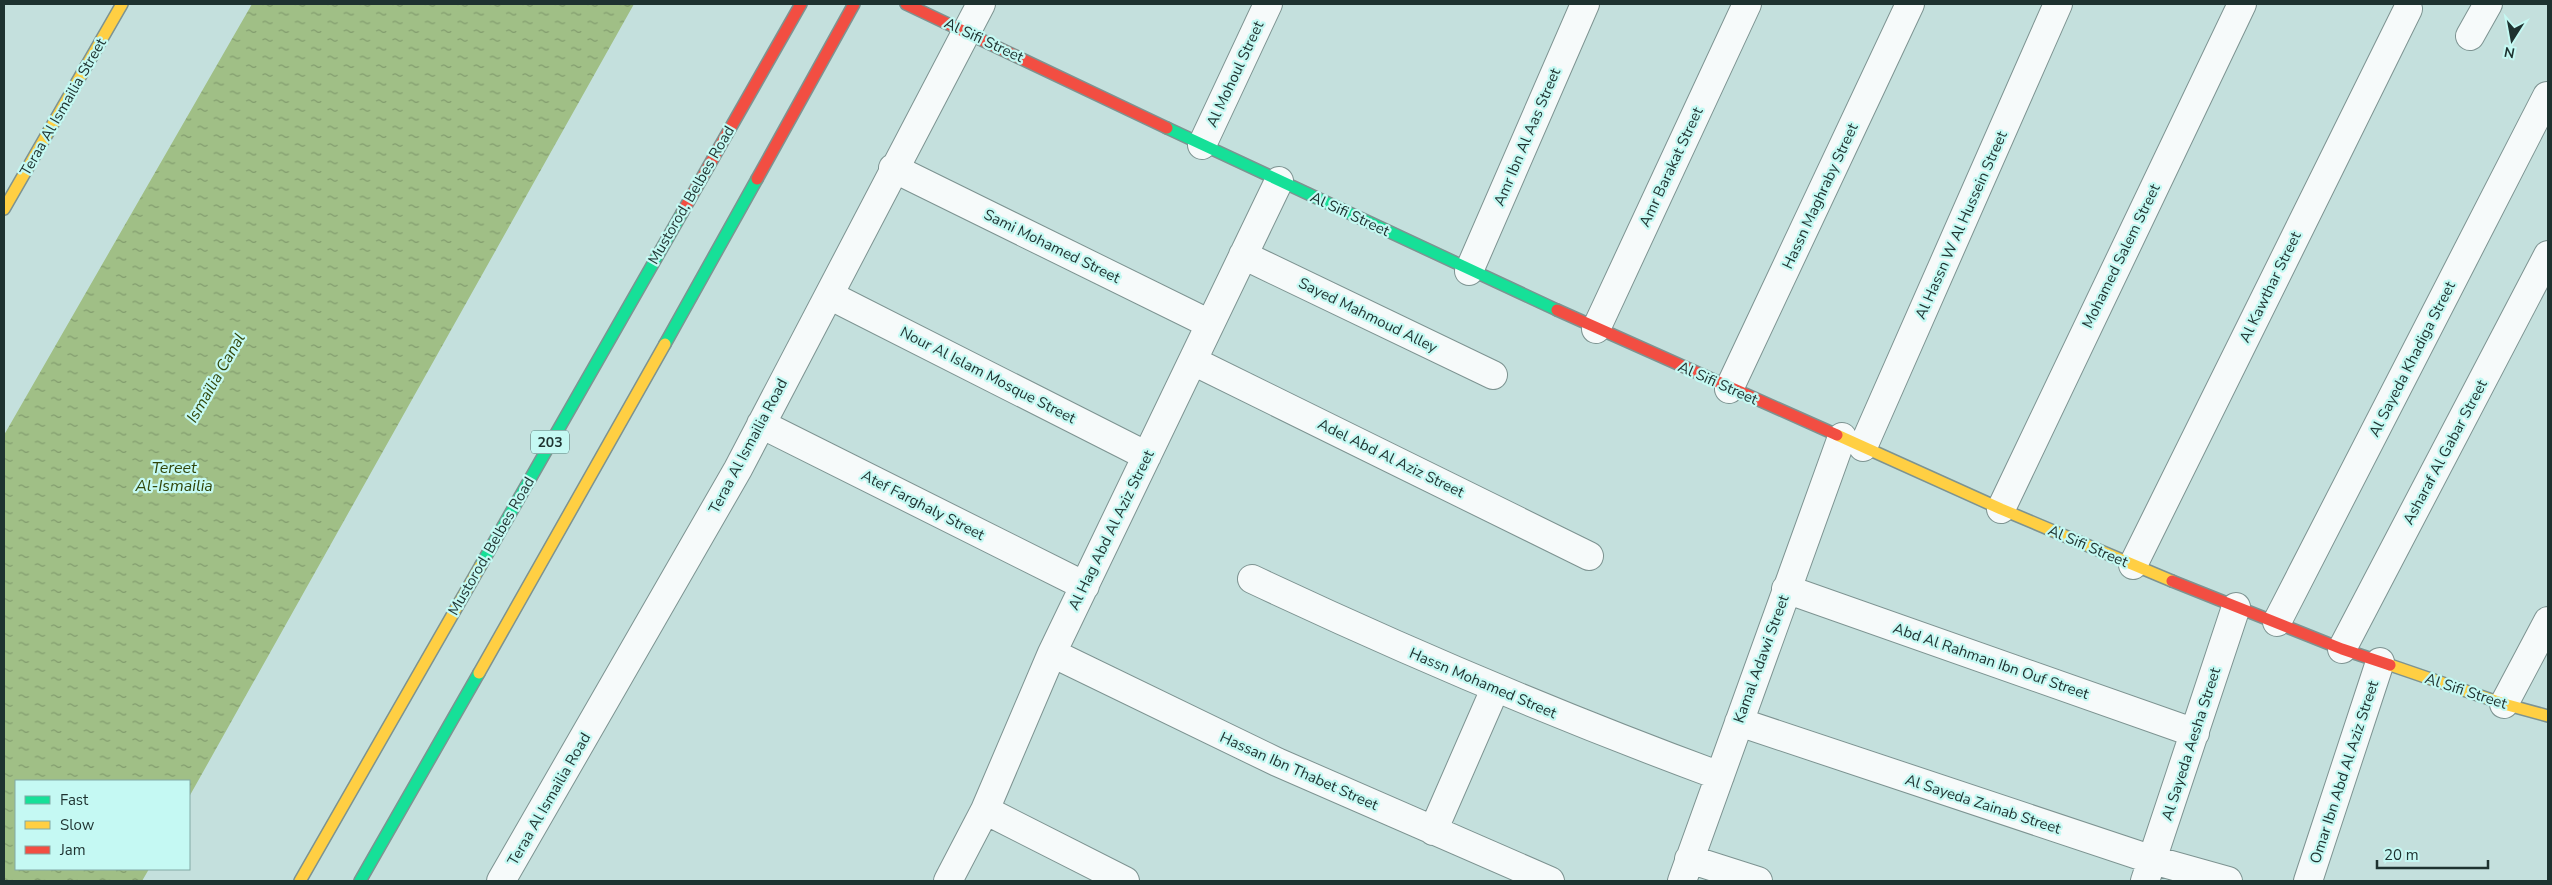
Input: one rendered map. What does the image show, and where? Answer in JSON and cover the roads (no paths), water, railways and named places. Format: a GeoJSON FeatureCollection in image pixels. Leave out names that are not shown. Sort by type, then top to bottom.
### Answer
{"type":"FeatureCollection","features":[{"type":"Feature","properties":{"kind":"main road","name":"Teraa Al Ismailia Street"},"geometry":{"type":"LineString","coordinates":[[4,209],[122,4]]}},
{"type":"Feature","properties":{"kind":"main road","name":"Mustorod, Belbes Road"},"geometry":{"type":"LineString","coordinates":[[300,881],[801,4]]}},
{"type":"Feature","properties":{"kind":"main road"},"geometry":{"type":"LineString","coordinates":[[360,881],[626,415],[854,4]]}},
{"type":"Feature","properties":{"kind":"main road","name":"Al Sifi Street"},"geometry":{"type":"LineString","coordinates":[[906,4],[1596,330],[2001,509],[2133,565],[2342,649],[2504,704],[2548,716]]}},
{"type":"Feature","properties":{"kind":"street","name":"Teraa Al Ismailia Road"},"geometry":{"type":"LineString","coordinates":[[501,881],[738,469],[893,168],[981,4]]}},
{"type":"Feature","properties":{"kind":"street","name":"Al Mohoul Street"},"geometry":{"type":"LineString","coordinates":[[1202,144],[1268,4]]}},
{"type":"Feature","properties":{"kind":"street","name":"Amr Ibn Al Aas Street"},"geometry":{"type":"LineString","coordinates":[[1469,271],[1585,4]]}},
{"type":"Feature","properties":{"kind":"street","name":"Amr Barakat Street"},"geometry":{"type":"LineString","coordinates":[[1596,330],[1747,4]]}},
{"type":"Feature","properties":{"kind":"street","name":"Hassn Maghraby Street"},"geometry":{"type":"LineString","coordinates":[[1729,388],[1910,4]]}},
{"type":"Feature","properties":{"kind":"street","name":"Al Hassn W Al Hussein Street"},"geometry":{"type":"LineString","coordinates":[[1852,442],[2058,4]]}},
{"type":"Feature","properties":{"kind":"street","name":"Mohamed Salem Street"},"geometry":{"type":"LineString","coordinates":[[2001,509],[2242,4]]}},
{"type":"Feature","properties":{"kind":"street"},"geometry":{"type":"LineString","coordinates":[[2470,36],[2488,4]]}},
{"type":"Feature","properties":{"kind":"street","name":"Al Kawthar Street"},"geometry":{"type":"LineString","coordinates":[[2133,565],[2408,9]]}},
{"type":"Feature","properties":{"kind":"street","name":"Al Sayeda Khadiga Street"},"geometry":{"type":"LineString","coordinates":[[2277,622],[2547,96]]}},
{"type":"Feature","properties":{"kind":"street","name":"Sami Mohamed Street"},"geometry":{"type":"LineString","coordinates":[[893,168],[1210,324]]}},
{"type":"Feature","properties":{"kind":"street","name":"Al Hag Abd Al Aziz Street"},"geometry":{"type":"LineString","coordinates":[[948,881],[985,810],[1052,653],[1279,181]]}},
{"type":"Feature","properties":{"kind":"street","name":"Sayed Mahmoud Alley"},"geometry":{"type":"LineString","coordinates":[[1243,255],[1492,374]]}},
{"type":"Feature","properties":{"kind":"street","name":"Asharaf Al Gabar Street"},"geometry":{"type":"LineString","coordinates":[[2342,649],[2548,255]]}},
{"type":"Feature","properties":{"kind":"street","name":"Nour Al Islam Mosque Street"},"geometry":{"type":"LineString","coordinates":[[828,295],[1146,456]]}},
{"type":"Feature","properties":{"kind":"street","name":"Adel Abd Al Aziz Street"},"geometry":{"type":"LineString","coordinates":[[1193,361],[1589,556]]}},
{"type":"Feature","properties":{"kind":"street","name":"Atef Farghaly Street"},"geometry":{"type":"LineString","coordinates":[[761,424],[1085,586]]}},
{"type":"Feature","properties":{"kind":"street","name":"Kamal Adawi Street"},"geometry":{"type":"LineString","coordinates":[[1686,870],[1786,590],[1852,442]]}},
{"type":"Feature","properties":{"kind":"street","name":"Hassn Mohamed Street"},"geometry":{"type":"LineString","coordinates":[[1252,579],[1372,636],[1495,689],[1606,734],[1720,776]]}},
{"type":"Feature","properties":{"kind":"street","name":"Abd Al Rahman Ibn Ouf Street"},"geometry":{"type":"LineString","coordinates":[[1786,590],[2195,733]]}},
{"type":"Feature","properties":{"kind":"street","name":"Al Sayeda Aesha Street"},"geometry":{"type":"LineString","coordinates":[[2149,871],[2236,607]]}},
{"type":"Feature","properties":{"kind":"street"},"geometry":{"type":"LineString","coordinates":[[2504,704],[2548,621]]}},
{"type":"Feature","properties":{"kind":"street","name":"Hassan Ibn Thabet Street"},"geometry":{"type":"LineString","coordinates":[[1052,653],[1277,762],[1550,881]]}},
{"type":"Feature","properties":{"kind":"street","name":"Omar Ibn Abd Al Aziz Street"},"geometry":{"type":"LineString","coordinates":[[2308,881],[2380,662]]}},
{"type":"Feature","properties":{"kind":"street"},"geometry":{"type":"LineString","coordinates":[[1433,831],[1495,689]]}},
{"type":"Feature","properties":{"kind":"street","name":"Al Sayeda Zainab Street"},"geometry":{"type":"LineString","coordinates":[[1739,722],[2149,871],[2228,881]]}},
{"type":"Feature","properties":{"kind":"street"},"geometry":{"type":"LineString","coordinates":[[985,810],[1125,881]]}},
{"type":"Feature","properties":{"kind":"street"},"geometry":{"type":"LineString","coordinates":[[1686,870],[1758,881]]}},
{"type":"Feature","properties":{"kind":"water","name":"Tereet Al-Ismailia"},"geometry":{"type":"Polygon","coordinates":[[[252,4],[634,4],[190,795],[190,780],[15,780],[15,870],[148,870],[142,881],[4,881],[4,435],[252,4]]]}},
{"type":"Feature","properties":{"kind":"water label","name":"Ismaïlia Canal"},"geometry":{"type":"Point","coordinates":[216,378]}}]}
